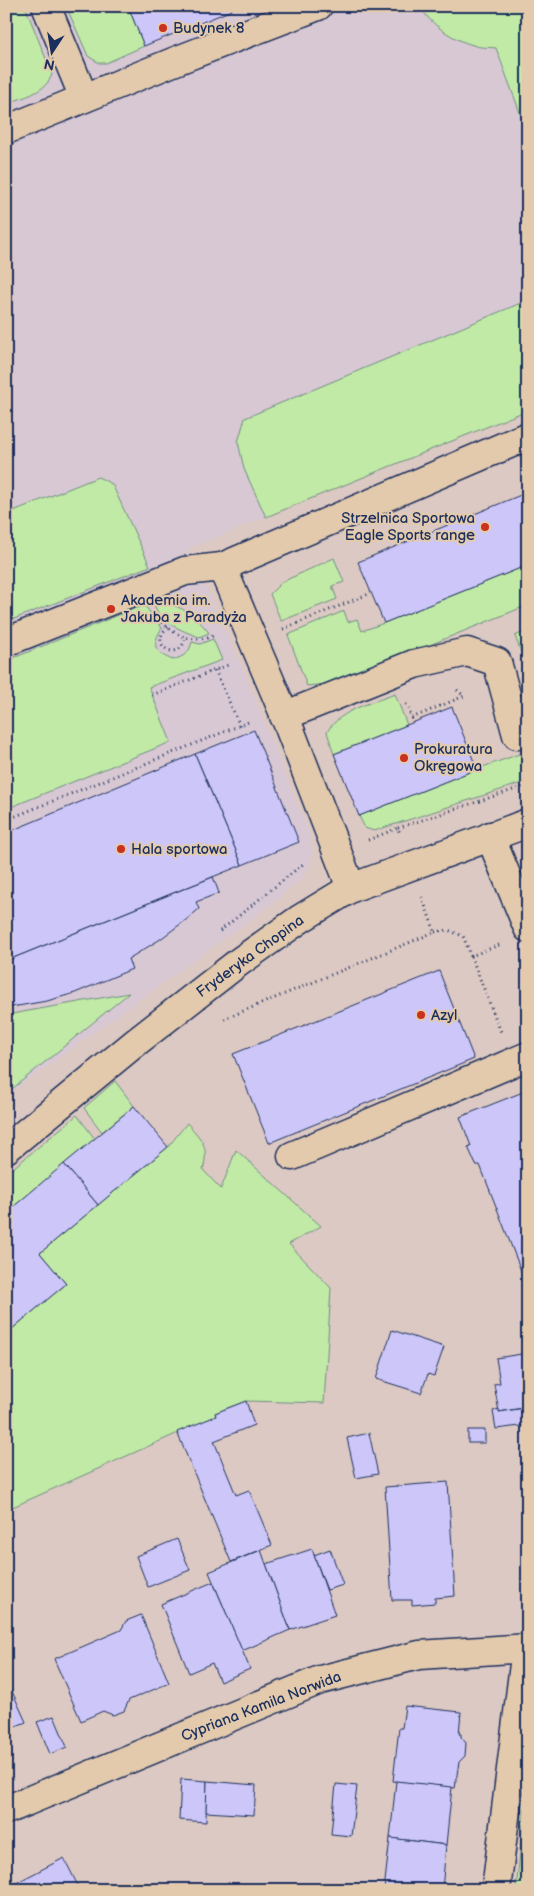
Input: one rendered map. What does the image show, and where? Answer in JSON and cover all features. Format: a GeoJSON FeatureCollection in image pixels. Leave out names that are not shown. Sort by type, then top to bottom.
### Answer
{"type":"FeatureCollection","features":[{"type":"Feature","properties":{"kind":"street"},"geometry":{"type":"LineString","coordinates":[[46,6],[84,98]]}},
{"type":"Feature","properties":{"kind":"street"},"geometry":{"type":"LineString","coordinates":[[6,130],[318,6]]}},
{"type":"Feature","properties":{"kind":"street"},"geometry":{"type":"LineString","coordinates":[[6,642],[185,571],[222,567],[528,436]]}},
{"type":"Feature","properties":{"kind":"street"},"geometry":{"type":"LineString","coordinates":[[222,567],[283,713],[351,888]]}},
{"type":"Feature","properties":{"kind":"street"},"geometry":{"type":"LineString","coordinates":[[283,713],[414,664],[466,652],[497,662],[517,735]]}},
{"type":"Feature","properties":{"kind":"street","name":"Fryderyka Chopina"},"geometry":{"type":"LineString","coordinates":[[6,1149],[135,1043],[239,962],[300,919],[351,888],[528,823]]}},
{"type":"Feature","properties":{"kind":"street"},"geometry":{"type":"LineString","coordinates":[[490,836],[528,928]]}},
{"type":"Feature","properties":{"kind":"street"},"geometry":{"type":"LineString","coordinates":[[292,1156],[520,1059]]}},
{"type":"Feature","properties":{"kind":"street"},"geometry":{"type":"LineString","coordinates":[[496,1890],[527,1648]]}},
{"type":"Feature","properties":{"kind":"street","name":"Cypriana Kamila Norwida"},"geometry":{"type":"LineString","coordinates":[[6,1810],[320,1680],[419,1654],[527,1648]]}},
{"type":"Feature","properties":{"kind":"path"},"geometry":{"type":"LineString","coordinates":[[140,588],[152,611],[168,627],[185,637],[202,640],[244,621]]}},
{"type":"Feature","properties":{"kind":"path"},"geometry":{"type":"LineString","coordinates":[[278,631],[371,593]]}},
{"type":"Feature","properties":{"kind":"path"},"geometry":{"type":"LineString","coordinates":[[168,627],[162,632],[160,638],[162,645],[167,650],[180,649],[184,644],[185,637]]}},
{"type":"Feature","properties":{"kind":"path"},"geometry":{"type":"LineString","coordinates":[[152,695],[258,653]]}},
{"type":"Feature","properties":{"kind":"path"},"geometry":{"type":"LineString","coordinates":[[215,670],[240,726]]}},
{"type":"Feature","properties":{"kind":"path"},"geometry":{"type":"LineString","coordinates":[[405,702],[412,718],[464,696],[452,685]]}},
{"type":"Feature","properties":{"kind":"path"},"geometry":{"type":"LineString","coordinates":[[6,820],[240,726],[283,713]]}},
{"type":"Feature","properties":{"kind":"path"},"geometry":{"type":"LineString","coordinates":[[398,828],[528,785]]}},
{"type":"Feature","properties":{"kind":"path"},"geometry":{"type":"LineString","coordinates":[[366,833],[373,838]]}},
{"type":"Feature","properties":{"kind":"path"},"geometry":{"type":"LineString","coordinates":[[435,932],[448,930],[463,936],[520,1059]]}},
{"type":"Feature","properties":{"kind":"path"},"geometry":{"type":"LineString","coordinates":[[471,956],[504,944]]}},
{"type":"Feature","properties":{"kind":"shaded area","name":"Akademia im. Jakuba z Paradyża"},"geometry":{"type":"Polygon","coordinates":[[[6,6],[528,6],[528,410],[188,549],[243,669],[311,838],[312,859],[305,875],[274,903],[6,1096],[6,6]]]}},
{"type":"Feature","properties":{"kind":"green space"},"geometry":{"type":"Polygon","coordinates":[[[6,6],[25,6],[52,74],[45,86],[39,90],[6,104],[6,6]]]}},
{"type":"Feature","properties":{"kind":"green space"},"geometry":{"type":"Polygon","coordinates":[[[66,6],[128,6],[144,46],[106,63],[99,63],[88,56],[66,6]]]}},
{"type":"Feature","properties":{"kind":"green space"},"geometry":{"type":"Polygon","coordinates":[[[420,6],[528,6],[528,134],[496,48],[476,46],[450,35],[429,19],[420,6]]]}},
{"type":"Feature","properties":{"kind":"green space"},"geometry":{"type":"Polygon","coordinates":[[[528,300],[528,410],[266,517],[244,469],[238,442],[245,418],[528,300]]]}},
{"type":"Feature","properties":{"kind":"green space"},"geometry":{"type":"Polygon","coordinates":[[[98,477],[112,484],[150,566],[6,622],[6,514],[98,477]]]}},
{"type":"Feature","properties":{"kind":"green space"},"geometry":{"type":"Polygon","coordinates":[[[334,558],[344,582],[332,586],[337,599],[281,621],[270,594],[282,582],[334,558]]]}},
{"type":"Feature","properties":{"kind":"green space"},"geometry":{"type":"Polygon","coordinates":[[[528,565],[528,605],[336,683],[307,686],[288,635],[344,611],[348,622],[357,619],[362,631],[528,565]]]}},
{"type":"Feature","properties":{"kind":"green space"},"geometry":{"type":"Polygon","coordinates":[[[154,601],[179,607],[186,611],[198,620],[209,633],[199,637],[185,632],[164,620],[159,614],[154,601]]]}},
{"type":"Feature","properties":{"kind":"green space"},"geometry":{"type":"Polygon","coordinates":[[[145,606],[162,628],[156,639],[156,648],[162,654],[173,660],[185,654],[192,642],[200,644],[213,639],[222,660],[149,687],[171,742],[6,809],[6,661],[133,609],[145,606]]]}},
{"type":"Feature","properties":{"kind":"green space"},"geometry":{"type":"Polygon","coordinates":[[[528,630],[528,671],[515,636],[528,630]]]}},
{"type":"Feature","properties":{"kind":"green space"},"geometry":{"type":"Polygon","coordinates":[[[395,694],[407,725],[334,754],[327,732],[333,724],[349,712],[395,694]]]}},
{"type":"Feature","properties":{"kind":"green space"},"geometry":{"type":"Polygon","coordinates":[[[528,751],[528,781],[374,831],[365,828],[359,816],[477,769],[528,751]]]}},
{"type":"Feature","properties":{"kind":"green space"},"geometry":{"type":"Polygon","coordinates":[[[129,993],[6,1094],[6,1015],[129,993]]]}},
{"type":"Feature","properties":{"kind":"green space"},"geometry":{"type":"Polygon","coordinates":[[[115,1081],[134,1106],[102,1132],[84,1108],[115,1081]]]}},
{"type":"Feature","properties":{"kind":"green space"},"geometry":{"type":"Polygon","coordinates":[[[77,1115],[95,1139],[6,1213],[6,1174],[77,1115]]]}},
{"type":"Feature","properties":{"kind":"green space"},"geometry":{"type":"Polygon","coordinates":[[[187,1123],[201,1139],[205,1149],[203,1170],[221,1189],[236,1150],[321,1226],[289,1244],[331,1288],[324,1403],[246,1401],[215,1413],[216,1416],[6,1510],[6,1334],[66,1284],[40,1253],[168,1147],[187,1123]]]}},
{"type":"Feature","properties":{"kind":"green space"},"geometry":{"type":"Polygon","coordinates":[[[528,1779],[528,1890],[516,1890],[528,1779]]]}},
{"type":"Feature","properties":{"kind":"building","name":"Budynek 8"},"geometry":{"type":"Polygon","coordinates":[[[128,6],[231,6],[232,10],[144,46],[128,6]]]}},
{"type":"Feature","properties":{"kind":"building","name":"Strzelnica Sportowa Eagle Sports range"},"geometry":{"type":"Polygon","coordinates":[[[528,492],[528,565],[384,623],[358,562],[528,492]]]}},
{"type":"Feature","properties":{"kind":"building"},"geometry":{"type":"Polygon","coordinates":[[[452,707],[477,769],[359,816],[334,754],[452,707]]]}},
{"type":"Feature","properties":{"kind":"building"},"geometry":{"type":"Polygon","coordinates":[[[254,730],[299,842],[242,865],[195,754],[254,730]]]}},
{"type":"Feature","properties":{"kind":"building","name":"Hala sportowa"},"geometry":{"type":"Polygon","coordinates":[[[195,754],[242,865],[6,961],[6,833],[195,754]]]}},
{"type":"Feature","properties":{"kind":"building"},"geometry":{"type":"Polygon","coordinates":[[[213,877],[219,893],[196,902],[199,909],[186,920],[159,940],[128,959],[132,969],[75,993],[47,1001],[6,1008],[6,961],[213,877]]]}},
{"type":"Feature","properties":{"kind":"building"},"geometry":{"type":"Polygon","coordinates":[[[439,971],[474,1059],[269,1143],[233,1054],[439,971]]]}},
{"type":"Feature","properties":{"kind":"building"},"geometry":{"type":"Polygon","coordinates":[[[528,1090],[528,1280],[525,1281],[480,1165],[476,1165],[468,1147],[471,1146],[460,1117],[528,1090]]]}},
{"type":"Feature","properties":{"kind":"building"},"geometry":{"type":"Polygon","coordinates":[[[134,1106],[168,1147],[98,1205],[64,1164],[134,1106]]]}},
{"type":"Feature","properties":{"kind":"building"},"geometry":{"type":"Polygon","coordinates":[[[64,1164],[98,1205],[40,1253],[66,1284],[6,1334],[6,1260],[10,1257],[6,1252],[6,1213],[64,1164]]]}},
{"type":"Feature","properties":{"kind":"building"},"geometry":{"type":"Polygon","coordinates":[[[392,1330],[444,1347],[434,1376],[428,1374],[421,1393],[376,1379],[392,1330]]]}},
{"type":"Feature","properties":{"kind":"building"},"geometry":{"type":"Polygon","coordinates":[[[528,1353],[528,1407],[499,1412],[494,1384],[500,1383],[496,1358],[528,1353]]]}},
{"type":"Feature","properties":{"kind":"building"},"geometry":{"type":"Polygon","coordinates":[[[246,1401],[254,1425],[214,1441],[236,1495],[249,1490],[272,1545],[231,1562],[177,1432],[216,1416],[215,1413],[246,1401]]]}},
{"type":"Feature","properties":{"kind":"building"},"geometry":{"type":"Polygon","coordinates":[[[525,1408],[528,1425],[496,1429],[493,1411],[499,1409],[499,1412],[525,1408]]]}},
{"type":"Feature","properties":{"kind":"building"},"geometry":{"type":"Polygon","coordinates":[[[468,1430],[485,1430],[485,1443],[468,1443],[468,1430]]]}},
{"type":"Feature","properties":{"kind":"building"},"geometry":{"type":"Polygon","coordinates":[[[369,1433],[378,1474],[356,1478],[347,1438],[369,1433]]]}},
{"type":"Feature","properties":{"kind":"building"},"geometry":{"type":"Polygon","coordinates":[[[448,1482],[455,1596],[435,1598],[435,1603],[412,1605],[412,1600],[392,1600],[385,1487],[448,1482]]]}},
{"type":"Feature","properties":{"kind":"building"},"geometry":{"type":"Polygon","coordinates":[[[177,1539],[190,1570],[148,1587],[136,1556],[177,1539]]]}},
{"type":"Feature","properties":{"kind":"building"},"geometry":{"type":"Polygon","coordinates":[[[312,1549],[335,1615],[290,1630],[266,1564],[312,1549]]]}},
{"type":"Feature","properties":{"kind":"building"},"geometry":{"type":"Polygon","coordinates":[[[330,1549],[343,1585],[327,1590],[314,1555],[330,1549]]]}},
{"type":"Feature","properties":{"kind":"building"},"geometry":{"type":"Polygon","coordinates":[[[261,1550],[290,1630],[242,1651],[209,1572],[261,1550]]]}},
{"type":"Feature","properties":{"kind":"building"},"geometry":{"type":"Polygon","coordinates":[[[213,1582],[250,1669],[220,1682],[212,1663],[189,1673],[161,1604],[213,1582]]]}},
{"type":"Feature","properties":{"kind":"building"},"geometry":{"type":"Polygon","coordinates":[[[141,1615],[169,1683],[129,1700],[124,1711],[113,1715],[103,1711],[81,1721],[54,1659],[121,1630],[126,1621],[141,1615]]]}},
{"type":"Feature","properties":{"kind":"building"},"geometry":{"type":"Polygon","coordinates":[[[6,1678],[26,1722],[6,1730],[6,1678]]]}},
{"type":"Feature","properties":{"kind":"building"},"geometry":{"type":"Polygon","coordinates":[[[405,1706],[461,1712],[459,1734],[461,1734],[466,1743],[465,1756],[459,1762],[455,1788],[393,1781],[399,1728],[402,1728],[405,1706]]]}},
{"type":"Feature","properties":{"kind":"building"},"geometry":{"type":"Polygon","coordinates":[[[54,1716],[67,1747],[50,1754],[37,1722],[54,1716]]]}},
{"type":"Feature","properties":{"kind":"building"},"geometry":{"type":"Polygon","coordinates":[[[181,1779],[207,1781],[206,1822],[179,1820],[181,1779]]]}},
{"type":"Feature","properties":{"kind":"building"},"geometry":{"type":"Polygon","coordinates":[[[207,1781],[256,1785],[254,1815],[206,1812],[207,1781]]]}},
{"type":"Feature","properties":{"kind":"building"},"geometry":{"type":"Polygon","coordinates":[[[396,1781],[452,1787],[446,1845],[390,1838],[396,1781]]]}},
{"type":"Feature","properties":{"kind":"building"},"geometry":{"type":"Polygon","coordinates":[[[336,1784],[357,1786],[351,1836],[331,1834],[336,1784]]]}},
{"type":"Feature","properties":{"kind":"building"},"geometry":{"type":"Polygon","coordinates":[[[390,1838],[446,1845],[442,1890],[384,1890],[390,1838]]]}},
{"type":"Feature","properties":{"kind":"building"},"geometry":{"type":"Polygon","coordinates":[[[64,1858],[79,1888],[6,1890],[6,1888],[64,1858]]]}},
{"type":"Feature","properties":{"kind":"place","name":"Budynek 8"},"geometry":{"type":"Point","coordinates":[163,28]}},
{"type":"Feature","properties":{"kind":"place","name":"Strzelnica Sportowa Eagle Sports range"},"geometry":{"type":"Point","coordinates":[485,527]}},
{"type":"Feature","properties":{"kind":"place","name":"Akademia im. Jakuba z Paradyża"},"geometry":{"type":"Point","coordinates":[111,609]}},
{"type":"Feature","properties":{"kind":"place","name":"Prokuratura Okręgowa"},"geometry":{"type":"Point","coordinates":[404,758]}},
{"type":"Feature","properties":{"kind":"place","name":"Hala sportowa"},"geometry":{"type":"Point","coordinates":[121,849]}},
{"type":"Feature","properties":{"kind":"place","name":"Azyl"},"geometry":{"type":"Point","coordinates":[421,1015]}}]}
